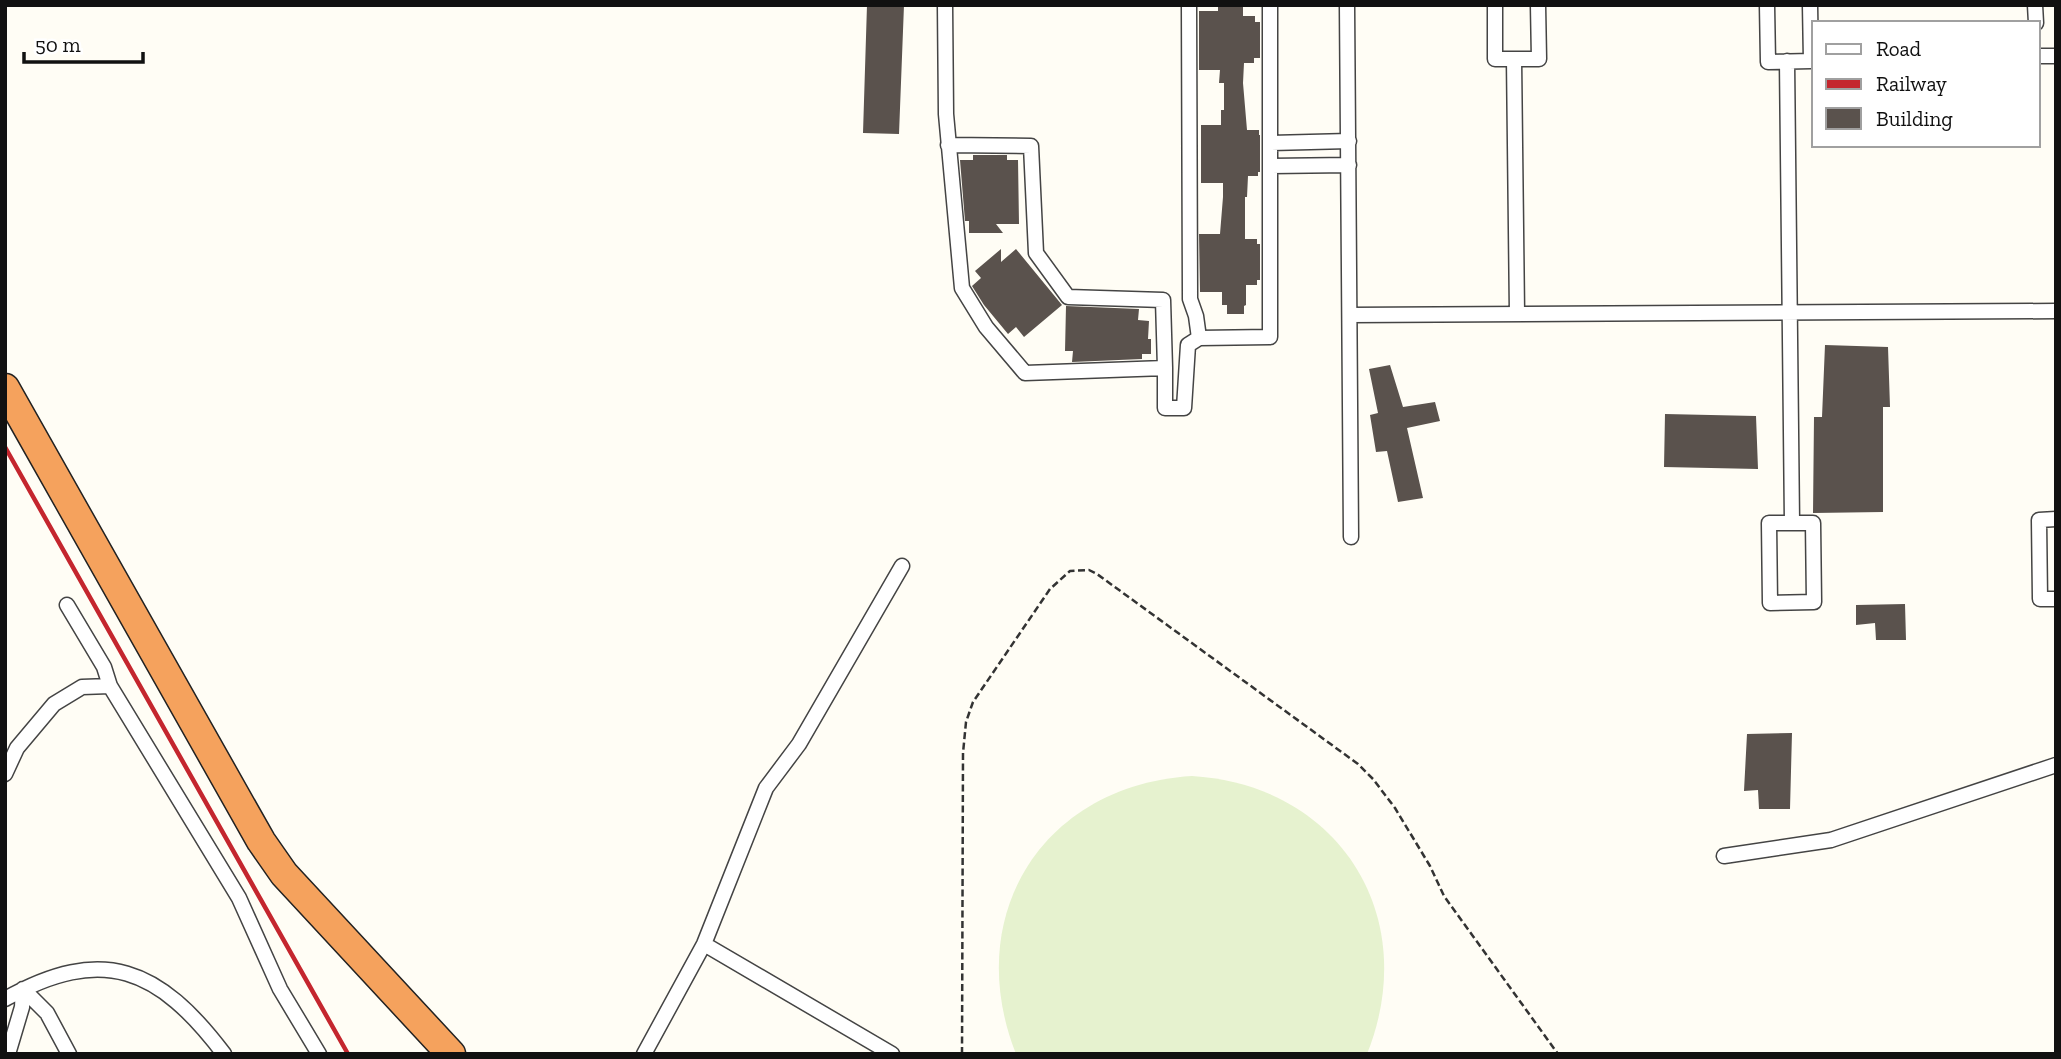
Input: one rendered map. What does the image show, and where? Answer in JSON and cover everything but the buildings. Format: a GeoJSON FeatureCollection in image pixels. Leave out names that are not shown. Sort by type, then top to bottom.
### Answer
{"type":"FeatureCollection","features":[{"type":"Feature","properties":{"kind":"highway"},"geometry":{"type":"LineString","coordinates":[[5,388],[261,841],[284,874],[452,1054]]}},
{"type":"Feature","properties":{"kind":"street"},"geometry":{"type":"LineString","coordinates":[[945,5],[948,145],[962,288],[986,327],[1025,373],[1165,369]]}},
{"type":"Feature","properties":{"kind":"street"},"geometry":{"type":"LineString","coordinates":[[1189,5],[1190,299],[1199,338]]}},
{"type":"Feature","properties":{"kind":"street"},"geometry":{"type":"LineString","coordinates":[[948,145],[1031,146],[1036,253],[1068,297],[1163,300],[1165,408],[1184,408],[1188,345],[1199,338],[1270,337],[1270,5]]}},
{"type":"Feature","properties":{"kind":"street"},"geometry":{"type":"LineString","coordinates":[[1347,5],[1351,537]]}},
{"type":"Feature","properties":{"kind":"street"},"geometry":{"type":"LineString","coordinates":[[1495,5],[1495,60],[1539,59],[1538,5]]}},
{"type":"Feature","properties":{"kind":"street"},"geometry":{"type":"LineString","coordinates":[[1767,5],[1768,62],[1811,61],[1810,5]]}},
{"type":"Feature","properties":{"kind":"street"},"geometry":{"type":"LineString","coordinates":[[1514,59],[1517,314]]}},
{"type":"Feature","properties":{"kind":"street"},"geometry":{"type":"LineString","coordinates":[[1787,61],[1792,523]]}},
{"type":"Feature","properties":{"kind":"street"},"geometry":{"type":"LineString","coordinates":[[1271,143],[1349,141]]}},
{"type":"Feature","properties":{"kind":"street"},"geometry":{"type":"LineString","coordinates":[[1271,166],[1349,165]]}},
{"type":"Feature","properties":{"kind":"street"},"geometry":{"type":"LineString","coordinates":[[1350,315],[2056,311]]}},
{"type":"Feature","properties":{"kind":"street"},"geometry":{"type":"LineString","coordinates":[[2056,520],[2039,520],[2040,599],[2056,598]]}},
{"type":"Feature","properties":{"kind":"street"},"geometry":{"type":"LineString","coordinates":[[1769,523],[1792,523],[1813,523],[1814,602],[1770,603],[1769,523]]}},
{"type":"Feature","properties":{"kind":"street"},"geometry":{"type":"LineString","coordinates":[[644,1054],[704,944],[766,788],[799,744],[902,566]]}},
{"type":"Feature","properties":{"kind":"street"},"geometry":{"type":"LineString","coordinates":[[67,605],[104,667],[110,686],[239,898],[281,989],[319,1054]]}},
{"type":"Feature","properties":{"kind":"street"},"geometry":{"type":"LineString","coordinates":[[5,774],[17,748],[54,704],[82,687],[110,686]]}},
{"type":"Feature","properties":{"kind":"street"},"geometry":{"type":"LineString","coordinates":[[1724,856],[1831,840],[2056,765]]}},
{"type":"Feature","properties":{"kind":"street"},"geometry":{"type":"LineString","coordinates":[[704,944],[892,1054]]}},
{"type":"Feature","properties":{"kind":"street"},"geometry":{"type":"LineString","coordinates":[[5,999],[37,981],[78,969],[124,971],[160,988],[201,1024],[224,1054]]}},
{"type":"Feature","properties":{"kind":"street"},"geometry":{"type":"LineString","coordinates":[[8,1054],[22,1007],[23,989]]}},
{"type":"Feature","properties":{"kind":"street"},"geometry":{"type":"LineString","coordinates":[[23,989],[47,1013],[69,1054]]}},
{"type":"Feature","properties":{"kind":"path"},"geometry":{"type":"LineString","coordinates":[[962,1054],[963,753],[966,722],[979,692],[1050,589],[1070,571],[1080,569],[1097,574],[1358,764],[1373,779],[1395,808],[1430,866],[1444,896],[1558,1054]]}},
{"type":"Feature","properties":{"kind":"green space"},"geometry":{"type":"Polygon","coordinates":[[[1192,776],[1244,785],[1290,804],[1327,832],[1356,867],[1375,908],[1384,954],[1381,1003],[1367,1054],[1016,1054],[1002,1003],[999,953],[1008,907],[1028,866],[1056,831],[1094,804],[1139,785],[1192,776]]]}},
{"type":"Feature","properties":{"kind":"railway"},"geometry":{"type":"LineString","coordinates":[[5,447],[348,1054]]}}]}
